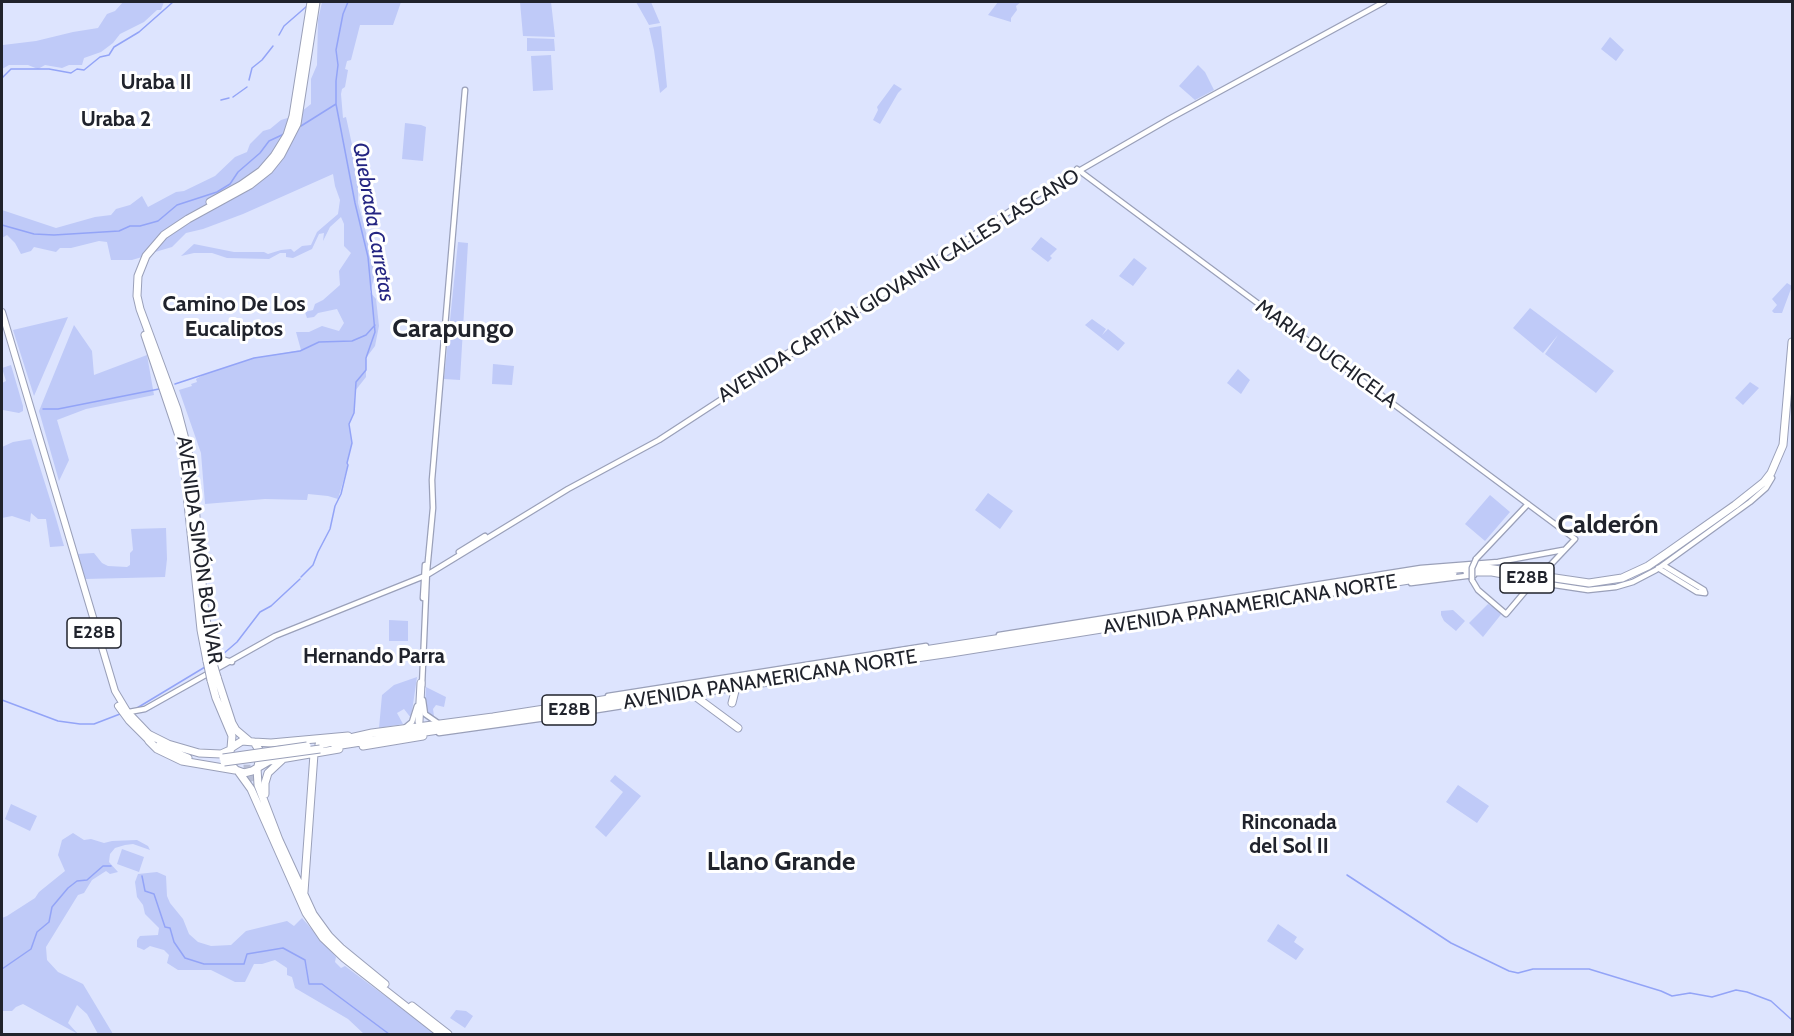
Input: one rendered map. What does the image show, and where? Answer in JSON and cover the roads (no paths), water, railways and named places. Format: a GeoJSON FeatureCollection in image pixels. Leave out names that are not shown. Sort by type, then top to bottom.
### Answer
{"type":"FeatureCollection","features":[{"type":"Feature","properties":{"kind":"highway","name":"AVENIDA SIMÓN BOLÍVAR"},"geometry":{"type":"LineString","coordinates":[[292,129],[311,2]]}},
{"type":"Feature","properties":{"kind":"highway","name":"AVENIDA SIMÓN BOLÍVAR"},"geometry":{"type":"LineString","coordinates":[[231,749],[232,736],[216,698],[214,679],[201,630],[182,444],[136,309],[134,276],[147,249],[166,228],[255,176],[274,156],[292,129],[316,2]]}},
{"type":"Feature","properties":{"kind":"highway","name":"AVENIDA PANAMERICANA NORTE"},"geometry":{"type":"LineString","coordinates":[[318,749],[352,736],[690,688],[723,688],[844,660],[1218,611],[1272,596],[1396,575],[1480,567],[1538,580],[1597,583],[1622,578],[1637,573],[1667,554],[1764,482],[1774,468],[1783,445],[1792,342]]}},
{"type":"Feature","properties":{"kind":"highway","name":"AVENIDA PANAMERICANA NORTE"},"geometry":{"type":"LineString","coordinates":[[150,738],[179,751],[224,760],[318,749],[452,728],[823,666],[871,665],[1072,630],[1191,606],[1258,601],[1388,585],[1451,573],[1482,572],[1578,587],[1621,582],[1638,576],[1662,562],[1772,478],[1778,470],[1787,446],[1792,390]]}},
{"type":"Feature","properties":{"kind":"highway","name":"AVENIDA SIMÓN BOLÍVAR"},"geometry":{"type":"LineString","coordinates":[[214,679],[236,730],[250,741]]}},
{"type":"Feature","properties":{"kind":"highway"},"geometry":{"type":"LineString","coordinates":[[419,721],[421,683]]}},
{"type":"Feature","properties":{"kind":"highway"},"geometry":{"type":"LineString","coordinates":[[732,704],[740,685]]}},
{"type":"Feature","properties":{"kind":"highway"},"geometry":{"type":"LineString","coordinates":[[690,688],[738,728]]}},
{"type":"Feature","properties":{"kind":"highway"},"geometry":{"type":"LineString","coordinates":[[150,738],[157,749],[179,760],[248,773],[267,761],[318,749],[400,741],[452,728]]}},
{"type":"Feature","properties":{"kind":"highway"},"geometry":{"type":"LineString","coordinates":[[150,738],[199,753],[217,754],[231,749],[237,742],[271,743],[352,736]]}},
{"type":"Feature","properties":{"kind":"highway"},"geometry":{"type":"LineString","coordinates":[[266,749],[352,736]]}},
{"type":"Feature","properties":{"kind":"highway"},"geometry":{"type":"LineString","coordinates":[[345,748],[400,739]]}},
{"type":"Feature","properties":{"kind":"highway"},"geometry":{"type":"LineString","coordinates":[[250,741],[258,746],[261,753],[258,785],[304,897],[320,925],[341,948],[448,1035]]}},
{"type":"Feature","properties":{"kind":"highway"},"geometry":{"type":"LineString","coordinates":[[231,749],[229,761],[251,789],[306,914],[329,945],[441,1035]]}},
{"type":"Feature","properties":{"kind":"highway"},"geometry":{"type":"LineString","coordinates":[[304,897],[304,872],[318,749]]}},
{"type":"Feature","properties":{"kind":"highway"},"geometry":{"type":"LineString","coordinates":[[265,800],[265,783],[268,773],[271,768],[286,758]]}},
{"type":"Feature","properties":{"kind":"highway"},"geometry":{"type":"LineString","coordinates":[[253,782],[273,831],[274,841]]}},
{"type":"Feature","properties":{"kind":"highway"},"geometry":{"type":"LineString","coordinates":[[293,872],[299,875],[304,872]]}},
{"type":"Feature","properties":{"kind":"main road","name":"AVENIDA CAPITÁN GIOVANNI CALLES LASCANO"},"geometry":{"type":"LineString","coordinates":[[127,711],[133,713],[145,709],[275,636],[424,575],[568,489],[659,440],[1008,212],[1078,170],[1193,102],[1379,2]]}},
{"type":"Feature","properties":{"kind":"main road","name":"AVENIDA CAPITÁN GIOVANNI CALLES LASCANO"},"geometry":{"type":"LineString","coordinates":[[424,575],[435,566],[597,470],[657,437],[1006,210],[1384,2]]}},
{"type":"Feature","properties":{"kind":"main road"},"geometry":{"type":"LineString","coordinates":[[438,723],[425,714],[421,683],[424,575],[428,561],[433,507],[432,480],[465,90]]}},
{"type":"Feature","properties":{"kind":"main road","name":"MARIA DUCHICELA"},"geometry":{"type":"LineString","coordinates":[[1078,170],[1575,539],[1563,550]]}},
{"type":"Feature","properties":{"kind":"main road"},"geometry":{"type":"LineString","coordinates":[[404,729],[412,722],[416,713],[424,575],[431,507],[429,480],[453,237]]}},
{"type":"Feature","properties":{"kind":"main road","name":"AVENIDA PANAMERICANA NORTE"},"geometry":{"type":"LineString","coordinates":[[2,312],[110,674],[118,696],[127,711],[150,738]]}},
{"type":"Feature","properties":{"kind":"main road","name":"AVENIDA PANAMERICANA NORTE"},"geometry":{"type":"LineString","coordinates":[[2,321],[109,685],[122,712],[138,732],[150,738]]}},
{"type":"Feature","properties":{"kind":"main road","name":"AVENIDA PANAMERICANA NORTE"},"geometry":{"type":"LineString","coordinates":[[740,685],[871,665],[967,654],[1218,611],[1388,585],[1475,575],[1490,575],[1528,582],[1538,580],[1576,590],[1598,590],[1633,582],[1660,566],[1750,502],[1766,488],[1772,478]]}},
{"type":"Feature","properties":{"kind":"main road"},"geometry":{"type":"LineString","coordinates":[[1529,504],[1477,559],[1473,580],[1478,590],[1506,614],[1563,550]]}},
{"type":"Feature","properties":{"kind":"main road","name":"AVENIDA PANAMERICANA NORTE"},"geometry":{"type":"LineString","coordinates":[[939,646],[1396,575],[1436,566],[1498,562],[1563,550]]}},
{"type":"Feature","properties":{"kind":"main road"},"geometry":{"type":"LineString","coordinates":[[428,561],[435,566]]}},
{"type":"Feature","properties":{"kind":"main road"},"geometry":{"type":"LineString","coordinates":[[1660,566],[1704,590],[1705,593],[1697,592],[1660,566]]}},
{"type":"Feature","properties":{"kind":"main road"},"geometry":{"type":"LineString","coordinates":[[1473,580],[1479,588],[1505,608],[1510,609]]}},
{"type":"Feature","properties":{"kind":"main road"},"geometry":{"type":"LineString","coordinates":[[1528,582],[1528,588]]}},
{"type":"Feature","properties":{"kind":"main road"},"geometry":{"type":"LineString","coordinates":[[221,658],[232,662]]}},
{"type":"Feature","properties":{"kind":"main road","name":"AVENIDA PANAMERICANA NORTE"},"geometry":{"type":"LineString","coordinates":[[438,733],[553,717],[690,688]]}},
{"type":"Feature","properties":{"kind":"main road"},"geometry":{"type":"LineString","coordinates":[[141,727],[139,718],[145,709]]}},
{"type":"Feature","properties":{"kind":"waterway"},"geometry":{"type":"LineString","coordinates":[[2,78],[11,69],[49,69],[71,73],[77,69],[84,70],[100,57],[109,55],[114,47],[139,32],[173,2]]}},
{"type":"Feature","properties":{"kind":"waterway","name":"Quebrada Carretas"},"geometry":{"type":"LineString","coordinates":[[301,577],[313,565],[330,529],[335,506],[341,494],[352,443],[349,424],[354,413],[356,382],[366,370],[366,358],[375,332],[368,257],[336,104],[338,65],[336,50],[343,14],[348,2]]}},
{"type":"Feature","properties":{"kind":"waterway"},"geometry":{"type":"LineString","coordinates":[[279,35],[284,26],[307,6]]}},
{"type":"Feature","properties":{"kind":"waterway"},"geometry":{"type":"LineString","coordinates":[[249,80],[252,68],[273,46]]}},
{"type":"Feature","properties":{"kind":"waterway"},"geometry":{"type":"LineString","coordinates":[[233,97],[247,87]]}},
{"type":"Feature","properties":{"kind":"waterway"},"geometry":{"type":"LineString","coordinates":[[221,100],[229,98]]}},
{"type":"Feature","properties":{"kind":"waterway"},"geometry":{"type":"LineString","coordinates":[[301,126],[336,104]]}},
{"type":"Feature","properties":{"kind":"waterway"},"geometry":{"type":"LineString","coordinates":[[2,225],[34,234],[54,235],[119,231],[130,226],[158,221],[177,205],[217,192],[230,184],[238,172],[260,153],[269,141],[284,134]]}},
{"type":"Feature","properties":{"kind":"waterway"},"geometry":{"type":"LineString","coordinates":[[175,384],[254,358],[300,351],[319,342],[352,341],[366,335],[375,325]]}},
{"type":"Feature","properties":{"kind":"waterway"},"geometry":{"type":"LineString","coordinates":[[43,409],[58,409],[159,389]]}},
{"type":"Feature","properties":{"kind":"waterway","name":"Quebrada Carretas"},"geometry":{"type":"LineString","coordinates":[[222,655],[237,642],[260,612],[271,606],[300,579]]}},
{"type":"Feature","properties":{"kind":"waterway","name":"Quebrada Carretas"},"geometry":{"type":"LineString","coordinates":[[137,708],[205,667]]}},
{"type":"Feature","properties":{"kind":"waterway"},"geometry":{"type":"LineString","coordinates":[[2,700],[58,721],[80,724],[94,724],[120,714]]}},
{"type":"Feature","properties":{"kind":"waterway"},"geometry":{"type":"LineString","coordinates":[[2,969],[31,949],[37,932],[49,922],[52,907],[68,888],[77,881],[87,880],[103,866],[111,866]]}},
{"type":"Feature","properties":{"kind":"waterway"},"geometry":{"type":"LineString","coordinates":[[1347,875],[1451,943],[1509,971],[1518,973],[1533,969],[1589,969],[1672,996],[1690,993],[1712,997],[1736,990],[1771,1001],[1792,1020]]}},
{"type":"Feature","properties":{"kind":"waterway"},"geometry":{"type":"LineString","coordinates":[[142,876],[145,891],[154,894],[165,927],[170,928],[174,942],[185,958],[204,964],[244,964],[247,954],[283,948],[305,960],[309,984],[322,984],[389,1034]]}},
{"type":"Feature","properties":{"kind":"tunnel"},"geometry":{"type":"LineString","coordinates":[[250,755],[247,767],[253,782]]}},
{"type":"Feature","properties":{"kind":"district","name":"Uraba II"},"geometry":{"type":"Point","coordinates":[156,83]}},
{"type":"Feature","properties":{"kind":"district","name":"Uraba 2"},"geometry":{"type":"Point","coordinates":[116,120]}},
{"type":"Feature","properties":{"kind":"district","name":"Camino De Los Eucaliptos"},"geometry":{"type":"Point","coordinates":[234,318]}},
{"type":"Feature","properties":{"kind":"district","name":"Carapungo"},"geometry":{"type":"Point","coordinates":[453,329]}},
{"type":"Feature","properties":{"kind":"district","name":"Calderón"},"geometry":{"type":"Point","coordinates":[1608,525]}},
{"type":"Feature","properties":{"kind":"district","name":"Hernando Parra"},"geometry":{"type":"Point","coordinates":[374,657]}},
{"type":"Feature","properties":{"kind":"district","name":"Rinconada del Sol II"},"geometry":{"type":"Point","coordinates":[1289,835]}},
{"type":"Feature","properties":{"kind":"district","name":"Llano Grande"},"geometry":{"type":"Point","coordinates":[781,862]}}]}
